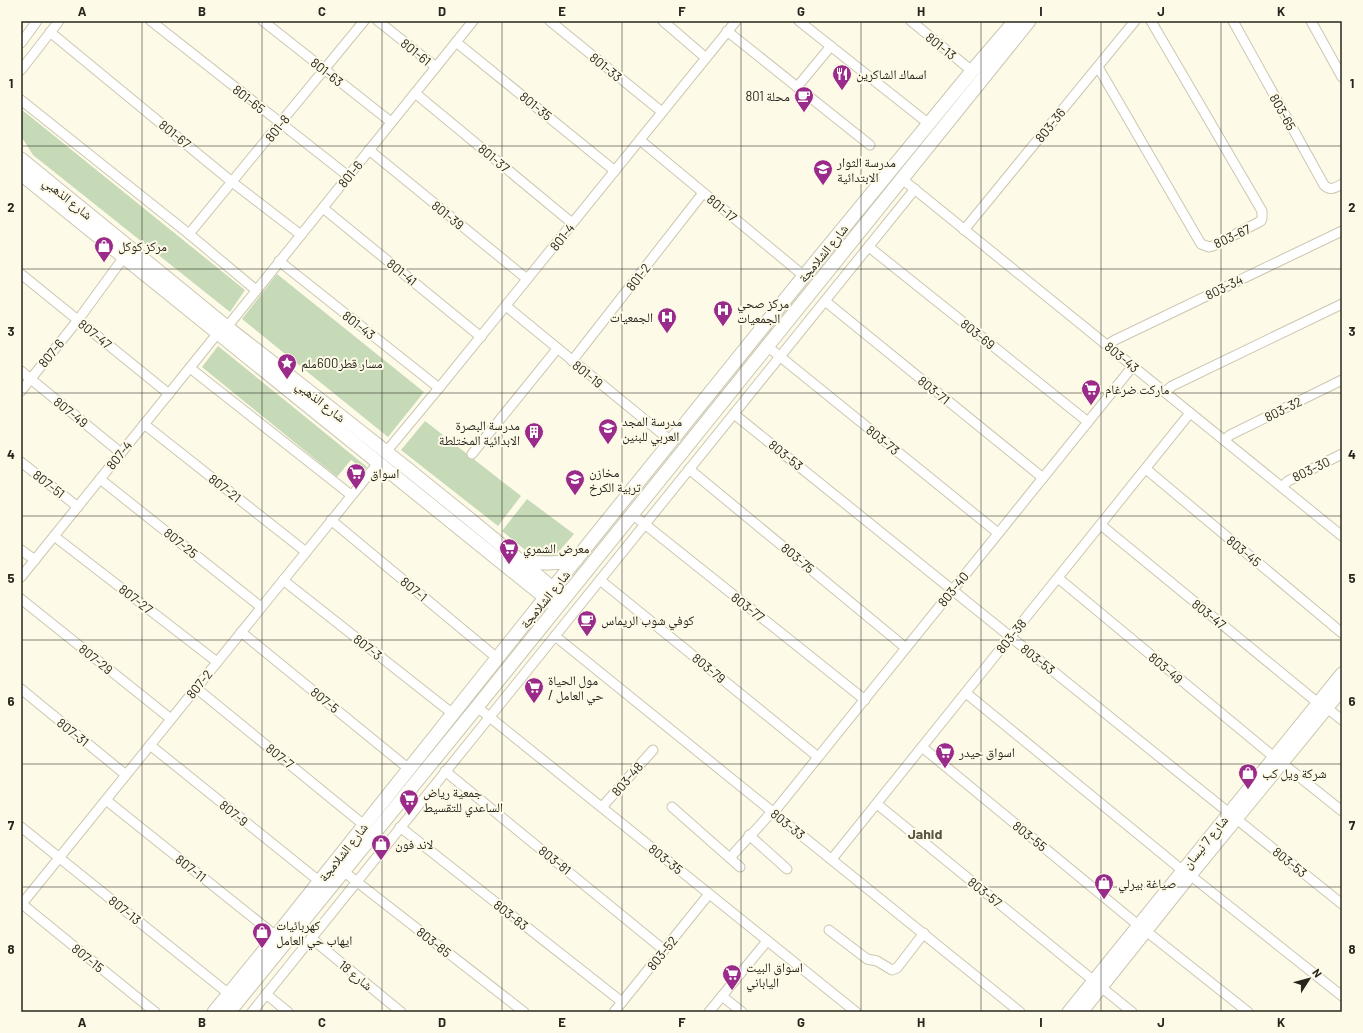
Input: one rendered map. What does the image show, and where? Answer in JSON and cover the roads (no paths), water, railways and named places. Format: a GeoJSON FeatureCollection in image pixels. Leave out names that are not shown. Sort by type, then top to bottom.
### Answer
{"type":"FeatureCollection","features":[{"type":"Feature","properties":{"kind":"street"},"geometry":{"type":"LineString","coordinates":[[21,43],[37,21]]}},
{"type":"Feature","properties":{"kind":"street"},"geometry":{"type":"LineString","coordinates":[[21,70],[59,21]]}},
{"type":"Feature","properties":{"kind":"street","name":"801-65"},"geometry":{"type":"LineString","coordinates":[[151,21],[348,176]]}},
{"type":"Feature","properties":{"kind":"street","name":"801-63"},"geometry":{"type":"LineString","coordinates":[[263,21],[392,122]]}},
{"type":"Feature","properties":{"kind":"street","name":"801-8"},"geometry":{"type":"LineString","coordinates":[[189,234],[364,21]]}},
{"type":"Feature","properties":{"kind":"street","name":"801-61"},"geometry":{"type":"LineString","coordinates":[[378,21],[436,67]]}},
{"type":"Feature","properties":{"kind":"street","name":"801-6"},"geometry":{"type":"LineString","coordinates":[[222,330],[301,235],[473,21]]}},
{"type":"Feature","properties":{"kind":"street","name":"801-33"},"geometry":{"type":"LineString","coordinates":[[550,21],[662,112]]}},
{"type":"Feature","properties":{"kind":"street"},"geometry":{"type":"LineString","coordinates":[[663,21],[706,58]]}},
{"type":"Feature","properties":{"kind":"street","name":"801-4"},"geometry":{"type":"LineString","coordinates":[[386,452],[440,388],[736,21]]}},
{"type":"Feature","properties":{"kind":"street"},"geometry":{"type":"LineString","coordinates":[[799,21],[929,124]]}},
{"type":"Feature","properties":{"kind":"street","name":"801-13"},"geometry":{"type":"LineString","coordinates":[[911,21],[972,71]]}},
{"type":"Feature","properties":{"kind":"street","name":"شارع الشلامجة"},"geometry":{"type":"LineString","coordinates":[[214,1012],[804,276],[972,71],[1015,21]]}},
{"type":"Feature","properties":{"kind":"street","name":"شارع الشلامجة"},"geometry":{"type":"LineString","coordinates":[[229,1012],[477,707],[1029,21]]}},
{"type":"Feature","properties":{"kind":"street","name":"803-36"},"geometry":{"type":"LineString","coordinates":[[964,230],[1135,21]]}},
{"type":"Feature","properties":{"kind":"street","name":"803-67"},"geometry":{"type":"LineString","coordinates":[[1098,67],[1201,244],[1209,247],[1213,246],[1261,221],[1262,211],[1151,21]]}},
{"type":"Feature","properties":{"kind":"street","name":"803-65"},"geometry":{"type":"LineString","coordinates":[[1233,21],[1324,185],[1332,188],[1342,184]]}},
{"type":"Feature","properties":{"kind":"street"},"geometry":{"type":"LineString","coordinates":[[1310,21],[1342,77]]}},
{"type":"Feature","properties":{"kind":"street"},"geometry":{"type":"LineString","coordinates":[[727,31],[870,145]]}},
{"type":"Feature","properties":{"kind":"street","name":"801-67"},"geometry":{"type":"LineString","coordinates":[[50,32],[232,182],[301,235]]}},
{"type":"Feature","properties":{"kind":"street","name":"801-35"},"geometry":{"type":"LineString","coordinates":[[456,42],[615,170]]}},
{"type":"Feature","properties":{"kind":"street"},"geometry":{"type":"LineString","coordinates":[[797,87],[831,46]]}},
{"type":"Feature","properties":{"kind":"street","name":"801-37"},"geometry":{"type":"LineString","coordinates":[[415,93],[572,223]]}},
{"type":"Feature","properties":{"kind":"street"},"geometry":{"type":"LineString","coordinates":[[21,100],[189,234],[256,290]]}},
{"type":"Feature","properties":{"kind":"street","name":"801-17"},"geometry":{"type":"LineString","coordinates":[[640,140],[804,276]]}},
{"type":"Feature","properties":{"kind":"street","name":"801-39"},"geometry":{"type":"LineString","coordinates":[[369,150],[527,279]]}},
{"type":"Feature","properties":{"kind":"street","name":"شارع الذهبي"},"geometry":{"type":"LineString","coordinates":[[21,160],[378,463],[549,593],[560,603]]}},
{"type":"Feature","properties":{"kind":"street","name":"شارع الذهبي"},"geometry":{"type":"LineString","coordinates":[[21,174],[124,257],[386,452],[521,561],[549,593]]}},
{"type":"Feature","properties":{"kind":"street","name":"803-43"},"geometry":{"type":"LineString","coordinates":[[902,179],[1342,535]]}},
{"type":"Feature","properties":{"kind":"street"},"geometry":{"type":"LineString","coordinates":[[252,1012],[915,189]]}},
{"type":"Feature","properties":{"kind":"street","name":"801-2"},"geometry":{"type":"LineString","coordinates":[[572,361],[703,193]]}},
{"type":"Feature","properties":{"kind":"street","name":"801-41"},"geometry":{"type":"LineString","coordinates":[[322,208],[480,337]]}},
{"type":"Feature","properties":{"kind":"street","name":"803-34"},"geometry":{"type":"LineString","coordinates":[[1107,345],[1342,231]]}},
{"type":"Feature","properties":{"kind":"street","name":"803-69"},"geometry":{"type":"LineString","coordinates":[[869,247],[1088,422]]}},
{"type":"Feature","properties":{"kind":"street","name":"807-6"},"geometry":{"type":"LineString","coordinates":[[21,391],[78,320],[124,257]]}},
{"type":"Feature","properties":{"kind":"street","name":"801-43"},"geometry":{"type":"LineString","coordinates":[[279,261],[440,388]]}},
{"type":"Feature","properties":{"kind":"street","name":"807-47"},"geometry":{"type":"LineString","coordinates":[[21,274],[169,394]]}},
{"type":"Feature","properties":{"kind":"street","name":"803-71"},"geometry":{"type":"LineString","coordinates":[[825,301],[1043,478]]}},
{"type":"Feature","properties":{"kind":"street"},"geometry":{"type":"LineString","coordinates":[[1165,392],[1172,386],[1342,304]]}},
{"type":"Feature","properties":{"kind":"street","name":"801-19"},"geometry":{"type":"LineString","coordinates":[[506,306],[672,442]]}},
{"type":"Feature","properties":{"kind":"street","name":"807-4"},"geometry":{"type":"LineString","coordinates":[[21,577],[222,330]]}},
{"type":"Feature","properties":{"kind":"street","name":"803-73"},"geometry":{"type":"LineString","coordinates":[[767,346],[998,534]]}},
{"type":"Feature","properties":{"kind":"street"},"geometry":{"type":"LineString","coordinates":[[472,454],[557,349]]}},
{"type":"Feature","properties":{"kind":"street","name":"803-40"},"geometry":{"type":"LineString","coordinates":[[730,858],[749,835],[773,812],[865,700],[1133,366]]}},
{"type":"Feature","properties":{"kind":"street"},"geometry":{"type":"LineString","coordinates":[[190,368],[351,495]]}},
{"type":"Feature","properties":{"kind":"street","name":"807-49"},"geometry":{"type":"LineString","coordinates":[[21,371],[121,453]]}},
{"type":"Feature","properties":{"kind":"street","name":"803-32"},"geometry":{"type":"LineString","coordinates":[[1224,440],[1230,435],[1342,380]]}},
{"type":"Feature","properties":{"kind":"street","name":"803-38"},"geometry":{"type":"LineString","coordinates":[[832,859],[1190,413]]}},
{"type":"Feature","properties":{"kind":"street","name":"803-53"},"geometry":{"type":"LineString","coordinates":[[734,414],[1342,904]]}},
{"type":"Feature","properties":{"kind":"street","name":"807-21"},"geometry":{"type":"LineString","coordinates":[[144,424],[306,552]]}},
{"type":"Feature","properties":{"kind":"street","name":"803-30"},"geometry":{"type":"LineString","coordinates":[[1282,487],[1288,481],[1342,454]]}},
{"type":"Feature","properties":{"kind":"street","name":"807-51"},"geometry":{"type":"LineString","coordinates":[[21,462],[78,506]]}},
{"type":"Feature","properties":{"kind":"street","name":"807-2"},"geometry":{"type":"LineString","coordinates":[[21,904],[378,463]]}},
{"type":"Feature","properties":{"kind":"street","name":"803-75"},"geometry":{"type":"LineString","coordinates":[[689,469],[906,648]]}},
{"type":"Feature","properties":{"kind":"street","name":"803-45"},"geometry":{"type":"LineString","coordinates":[[1146,469],[1342,633]]}},
{"type":"Feature","properties":{"kind":"street","name":"807-25"},"geometry":{"type":"LineString","coordinates":[[100,479],[261,607]]}},
{"type":"Feature","properties":{"kind":"street","name":"803-77"},"geometry":{"type":"LineString","coordinates":[[632,514],[865,700]]}},
{"type":"Feature","properties":{"kind":"street","name":"807-1"},"geometry":{"type":"LineString","coordinates":[[331,520],[497,658]]}},
{"type":"Feature","properties":{"kind":"street","name":"803-47"},"geometry":{"type":"LineString","coordinates":[[1101,525],[1342,720]]}},
{"type":"Feature","properties":{"kind":"street","name":"807-27"},"geometry":{"type":"LineString","coordinates":[[54,536],[217,662]]}},
{"type":"Feature","properties":{"kind":"street"},"geometry":{"type":"LineString","coordinates":[[21,550],[35,560]]}},
{"type":"Feature","properties":{"kind":"street"},"geometry":{"type":"LineString","coordinates":[[521,561],[543,564],[576,560]]}},
{"type":"Feature","properties":{"kind":"street","name":"803-49"},"geometry":{"type":"LineString","coordinates":[[1058,578],[1342,811]]}},
{"type":"Feature","properties":{"kind":"street","name":"807-3"},"geometry":{"type":"LineString","coordinates":[[283,580],[453,714]]}},
{"type":"Feature","properties":{"kind":"street","name":"803-79"},"geometry":{"type":"LineString","coordinates":[[600,580],[818,757]]}},
{"type":"Feature","properties":{"kind":"street","name":"807-29"},"geometry":{"type":"LineString","coordinates":[[21,599],[171,719]]}},
{"type":"Feature","properties":{"kind":"street","name":"807-5"},"geometry":{"type":"LineString","coordinates":[[241,632],[409,769]]}},
{"type":"Feature","properties":{"kind":"street","name":"803-33"},"geometry":{"type":"LineString","coordinates":[[555,636],[1020,1012]]}},
{"type":"Feature","properties":{"kind":"street","name":"شارع 7 نيسان"},"geometry":{"type":"LineString","coordinates":[[1068,1012],[1097,984],[1322,705],[1342,674]]}},
{"type":"Feature","properties":{"kind":"street","name":"807-7"},"geometry":{"type":"LineString","coordinates":[[196,688],[364,824]]}},
{"type":"Feature","properties":{"kind":"street","name":"807-31"},"geometry":{"type":"LineString","coordinates":[[21,689],[126,775]]}},
{"type":"Feature","properties":{"kind":"street","name":"شارع 7 نيسان"},"geometry":{"type":"LineString","coordinates":[[1322,705],[1342,689]]}},
{"type":"Feature","properties":{"kind":"street"},"geometry":{"type":"LineString","coordinates":[[966,693],[1186,873],[1342,996]]}},
{"type":"Feature","properties":{"kind":"street","name":"803-35"},"geometry":{"type":"LineString","coordinates":[[477,707],[856,1012]]}},
{"type":"Feature","properties":{"kind":"street","name":"807-9"},"geometry":{"type":"LineString","coordinates":[[150,745],[319,881]]}},
{"type":"Feature","properties":{"kind":"street","name":"803-55"},"geometry":{"type":"LineString","coordinates":[[922,747],[1142,928],[1248,1012]]}},
{"type":"Feature","properties":{"kind":"street","name":"803-48"},"geometry":{"type":"LineString","coordinates":[[602,807],[653,750]]}},
{"type":"Feature","properties":{"kind":"street","name":"803-81"},"geometry":{"type":"LineString","coordinates":[[445,771],[664,950]]}},
{"type":"Feature","properties":{"kind":"street","name":"807-11"},"geometry":{"type":"LineString","coordinates":[[106,800],[276,936]]}},
{"type":"Feature","properties":{"kind":"street","name":"803-57"},"geometry":{"type":"LineString","coordinates":[[876,804],[1132,1012]]}},
{"type":"Feature","properties":{"kind":"street"},"geometry":{"type":"LineString","coordinates":[[672,807],[740,866]]}},
{"type":"Feature","properties":{"kind":"street","name":"807-13"},"geometry":{"type":"LineString","coordinates":[[21,827],[229,994]]}},
{"type":"Feature","properties":{"kind":"street","name":"803-83"},"geometry":{"type":"LineString","coordinates":[[400,827],[622,1002]]}},
{"type":"Feature","properties":{"kind":"street"},"geometry":{"type":"LineString","coordinates":[[749,835],[787,869]]}},
{"type":"Feature","properties":{"kind":"street","name":"803-85"},"geometry":{"type":"LineString","coordinates":[[344,871],[356,882],[524,1012]]}},
{"type":"Feature","properties":{"kind":"street","name":"803-52"},"geometry":{"type":"LineString","coordinates":[[614,1012],[709,894]]}},
{"type":"Feature","properties":{"kind":"street","name":"807-15"},"geometry":{"type":"LineString","coordinates":[[21,904],[155,1012]]}},
{"type":"Feature","properties":{"kind":"street"},"geometry":{"type":"LineString","coordinates":[[829,930],[867,959],[877,961],[894,970],[924,934]]}},
{"type":"Feature","properties":{"kind":"street","name":"شارع 18"},"geometry":{"type":"LineString","coordinates":[[311,938],[401,1012]]}},
{"type":"Feature","properties":{"kind":"street"},"geometry":{"type":"LineString","coordinates":[[709,1012],[767,941]]}},
{"type":"Feature","properties":{"kind":"street","name":"شارع 7 نيسان"},"geometry":{"type":"LineString","coordinates":[[1081,1012],[1097,984]]}},
{"type":"Feature","properties":{"kind":"street"},"geometry":{"type":"LineString","coordinates":[[266,994],[288,1012]]}},
{"type":"Feature","properties":{"kind":"street"},"geometry":{"type":"LineString","coordinates":[[722,996],[742,1012]]}},
{"type":"Feature","properties":{"kind":"place","name":"اسماك الشاكرين"},"geometry":{"type":"Point","coordinates":[842,91]}},
{"type":"Feature","properties":{"kind":"place","name":"محلة 801"},"geometry":{"type":"Point","coordinates":[804,113]}},
{"type":"Feature","properties":{"kind":"place","name":"مدرسة الثوار الابتدائية"},"geometry":{"type":"Point","coordinates":[823,186]}},
{"type":"Feature","properties":{"kind":"place","name":"مركز كوكل"},"geometry":{"type":"Point","coordinates":[104,263]}},
{"type":"Feature","properties":{"kind":"place","name":"مركز صحي الجمعيات"},"geometry":{"type":"Point","coordinates":[723,327]}},
{"type":"Feature","properties":{"kind":"place","name":"الجمعيات"},"geometry":{"type":"Point","coordinates":[667,334]}},
{"type":"Feature","properties":{"kind":"place","name":"مسار قطر600ملم"},"geometry":{"type":"Point","coordinates":[287,380]}},
{"type":"Feature","properties":{"kind":"place","name":"ماركت ضرغام"},"geometry":{"type":"Point","coordinates":[1091,406]}},
{"type":"Feature","properties":{"kind":"place","name":"مدرسة المجد العربي للبنين"},"geometry":{"type":"Point","coordinates":[608,445]}},
{"type":"Feature","properties":{"kind":"place","name":"مدرسة البصرة الابدائية المختلطة"},"geometry":{"type":"Point","coordinates":[534,449]}},
{"type":"Feature","properties":{"kind":"place","name":"اسواق"},"geometry":{"type":"Point","coordinates":[356,490]}},
{"type":"Feature","properties":{"kind":"place","name":"مخازن تربية الكرخ"},"geometry":{"type":"Point","coordinates":[575,496]}},
{"type":"Feature","properties":{"kind":"place","name":"معرض الشمري"},"geometry":{"type":"Point","coordinates":[509,565]}},
{"type":"Feature","properties":{"kind":"place","name":"كوفي شوب الريماس"},"geometry":{"type":"Point","coordinates":[587,637]}},
{"type":"Feature","properties":{"kind":"place","name":"مول الحياة / حي العامل"},"geometry":{"type":"Point","coordinates":[534,704]}},
{"type":"Feature","properties":{"kind":"place","name":"اسواق حيدر"},"geometry":{"type":"Point","coordinates":[945,769]}},
{"type":"Feature","properties":{"kind":"place","name":"شركة ويل كب"},"geometry":{"type":"Point","coordinates":[1248,790]}},
{"type":"Feature","properties":{"kind":"place","name":"جمعية رياض الساعدي للتقسيط"},"geometry":{"type":"Point","coordinates":[409,816]}},
{"type":"Feature","properties":{"kind":"place","name":"لاند فون"},"geometry":{"type":"Point","coordinates":[381,861]}},
{"type":"Feature","properties":{"kind":"place","name":"صياغة بيرلي"},"geometry":{"type":"Point","coordinates":[1104,900]}},
{"type":"Feature","properties":{"kind":"place","name":"كهربائيات ايهاب حي العامل"},"geometry":{"type":"Point","coordinates":[262,949]}},
{"type":"Feature","properties":{"kind":"place","name":"اسواق البيت الياباني"},"geometry":{"type":"Point","coordinates":[732,991]}},
{"type":"Feature","properties":{"kind":"district","name":"Jahid"},"geometry":{"type":"Point","coordinates":[925,834]}}]}
